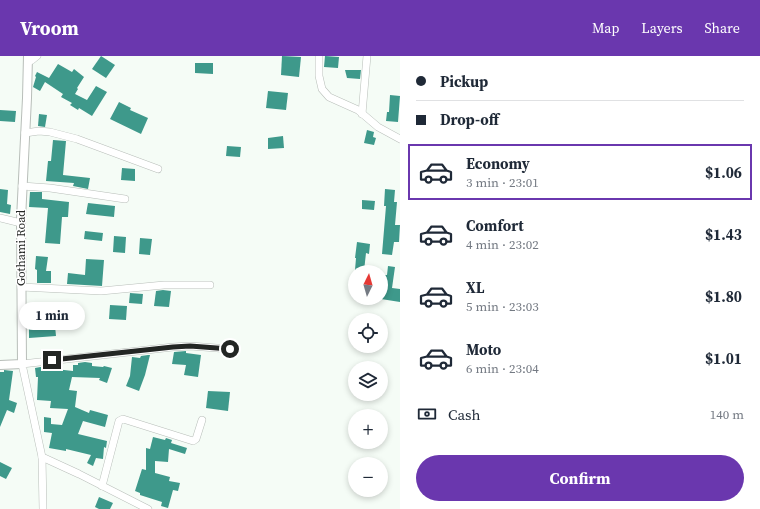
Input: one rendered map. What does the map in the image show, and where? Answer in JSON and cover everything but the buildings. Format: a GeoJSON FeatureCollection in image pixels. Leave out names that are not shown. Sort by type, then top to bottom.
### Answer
{"type":"FeatureCollection","features":[{"type":"Feature","properties":{"kind":"street"},"geometry":{"type":"LineString","coordinates":[[28,59],[32,60],[37,56]]}},
{"type":"Feature","properties":{"kind":"street"},"geometry":{"type":"LineString","coordinates":[[319,56],[319,76],[322,89],[329,97],[358,110],[378,127],[400,139]]}},
{"type":"Feature","properties":{"kind":"street"},"geometry":{"type":"LineString","coordinates":[[362,114],[367,56]]}},
{"type":"Feature","properties":{"kind":"street","name":"Gothami Road"},"geometry":{"type":"LineString","coordinates":[[28,59],[21,223],[22,364],[42,458],[44,509]]}},
{"type":"Feature","properties":{"kind":"street"},"geometry":{"type":"LineString","coordinates":[[25,133],[39,131],[50,132],[77,139],[158,169]]}},
{"type":"Feature","properties":{"kind":"street"},"geometry":{"type":"LineString","coordinates":[[22,186],[50,188],[125,199]]}},
{"type":"Feature","properties":{"kind":"street"},"geometry":{"type":"LineString","coordinates":[[0,218],[21,223]]}},
{"type":"Feature","properties":{"kind":"street"},"geometry":{"type":"LineString","coordinates":[[21,287],[102,291],[164,285],[210,285]]}},
{"type":"Feature","properties":{"kind":"street"},"geometry":{"type":"LineString","coordinates":[[0,365],[22,364],[173,347],[190,346],[230,349]]}},
{"type":"Feature","properties":{"kind":"street"},"geometry":{"type":"LineString","coordinates":[[102,486],[119,421],[123,419],[193,441],[196,439],[202,420]]}},
{"type":"Feature","properties":{"kind":"street"},"geometry":{"type":"LineString","coordinates":[[42,458],[148,509]]}},
{"type":"Feature","properties":{"kind":"route"},"geometry":{"type":"LineString","coordinates":[[52,360],[173,347],[190,346],[230,349]]}}]}
